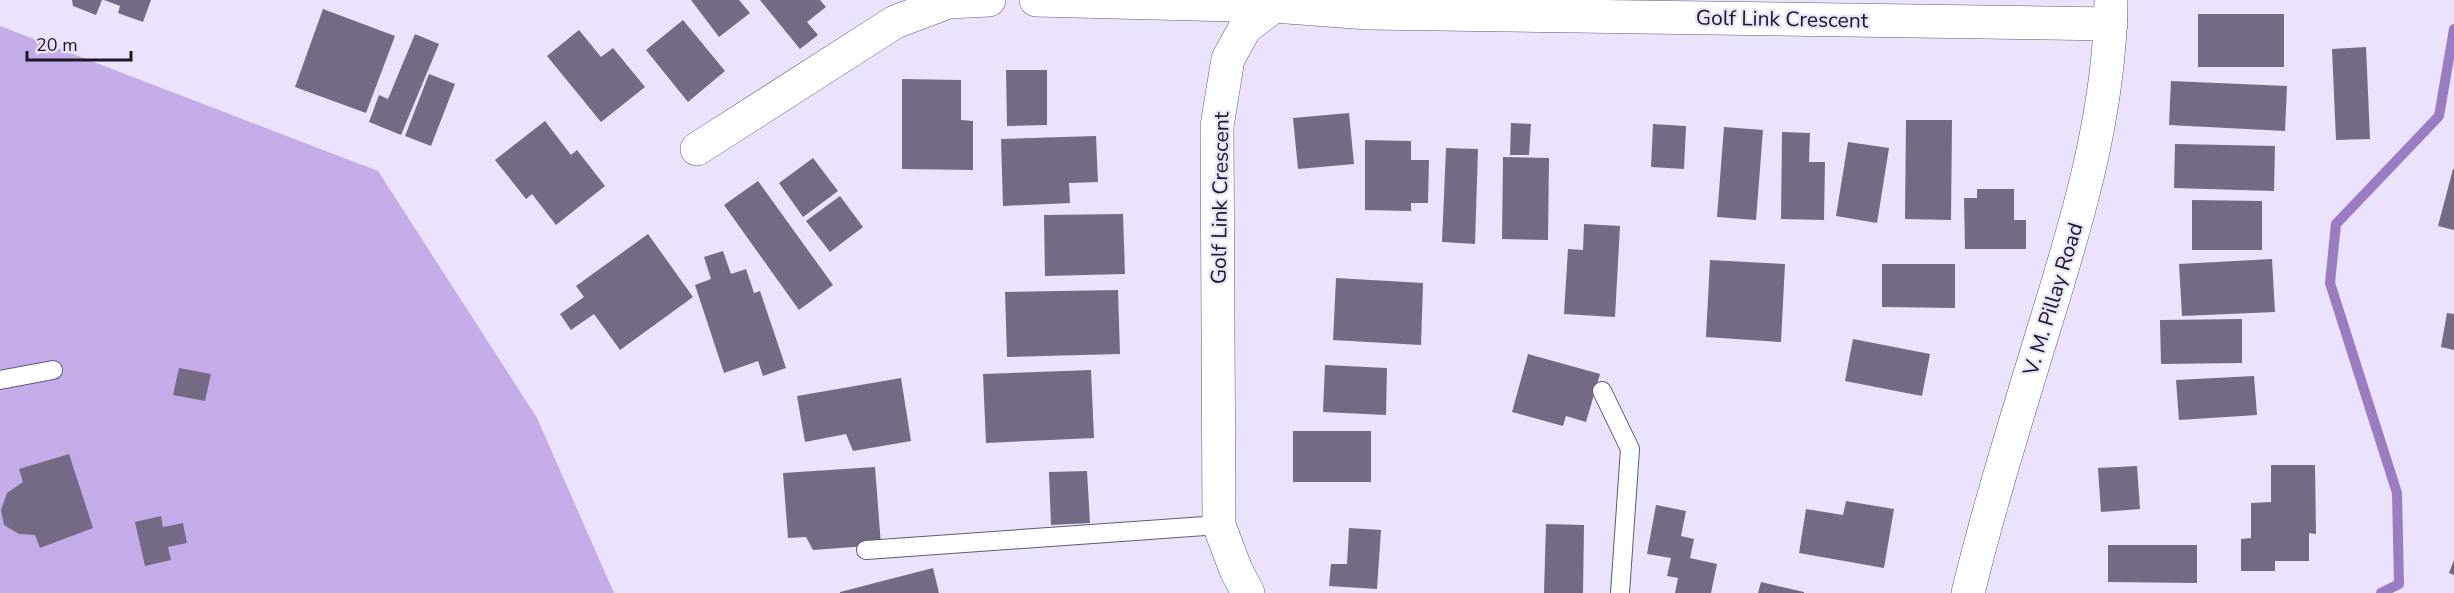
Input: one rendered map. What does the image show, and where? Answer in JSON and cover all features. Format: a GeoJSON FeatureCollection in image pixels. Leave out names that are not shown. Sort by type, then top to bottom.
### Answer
{"type":"FeatureCollection","features":[{"type":"Feature","properties":{"kind":"street"},"geometry":{"type":"LineString","coordinates":[[697,149],[896,22],[948,2],[989,0]]}},
{"type":"Feature","properties":{"kind":"street"},"geometry":{"type":"LineString","coordinates":[[1036,0],[1274,6]]}},
{"type":"Feature","properties":{"kind":"street","name":"Golf Link Crescent"},"geometry":{"type":"LineString","coordinates":[[1248,593],[1236,570],[1219,525],[1217,126],[1228,59],[1245,28],[1274,6],[1368,13],[2111,12]]}},
{"type":"Feature","properties":{"kind":"street","name":"V. M. Pillay Road"},"geometry":{"type":"LineString","coordinates":[[1968,593],[2026,387],[2077,222],[2095,148],[2111,12]]}},
{"type":"Feature","properties":{"kind":"lane"},"geometry":{"type":"LineString","coordinates":[[0,380],[53,370]]}},
{"type":"Feature","properties":{"kind":"lane"},"geometry":{"type":"LineString","coordinates":[[1602,391],[1630,449],[1620,593]]}},
{"type":"Feature","properties":{"kind":"lane"},"geometry":{"type":"LineString","coordinates":[[866,550],[1219,525]]}},
{"type":"Feature","properties":{"kind":"shaded area"},"geometry":{"type":"Polygon","coordinates":[[[0,26],[378,171],[537,418],[614,593],[0,593],[0,26]]]}},
{"type":"Feature","properties":{"kind":"building"},"geometry":{"type":"Polygon","coordinates":[[[72,0],[102,0],[96,15],[73,6],[72,0]]]}},
{"type":"Feature","properties":{"kind":"building"},"geometry":{"type":"Polygon","coordinates":[[[104,0],[151,0],[143,22],[118,13],[120,6],[104,0]]]}},
{"type":"Feature","properties":{"kind":"building"},"geometry":{"type":"Polygon","coordinates":[[[691,0],[739,0],[750,13],[719,37],[691,0]]]}},
{"type":"Feature","properties":{"kind":"building"},"geometry":{"type":"Polygon","coordinates":[[[760,0],[820,0],[826,7],[807,22],[818,35],[800,49],[760,0]]]}},
{"type":"Feature","properties":{"kind":"building"},"geometry":{"type":"Polygon","coordinates":[[[323,9],[395,36],[366,113],[295,87],[323,9]]]}},
{"type":"Feature","properties":{"kind":"building"},"geometry":{"type":"Polygon","coordinates":[[[2198,14],[2284,14],[2284,67],[2198,67],[2198,14]]]}},
{"type":"Feature","properties":{"kind":"building"},"geometry":{"type":"Polygon","coordinates":[[[683,20],[725,71],[688,102],[646,50],[683,20]]]}},
{"type":"Feature","properties":{"kind":"building"},"geometry":{"type":"Polygon","coordinates":[[[579,30],[601,57],[613,48],[645,87],[601,122],[547,56],[579,30]]]}},
{"type":"Feature","properties":{"kind":"building"},"geometry":{"type":"Polygon","coordinates":[[[415,34],[439,44],[401,135],[369,122],[379,95],[388,99],[415,34]]]}},
{"type":"Feature","properties":{"kind":"building"},"geometry":{"type":"Polygon","coordinates":[[[2366,47],[2370,139],[2336,140],[2332,49],[2366,47]]]}},
{"type":"Feature","properties":{"kind":"building"},"geometry":{"type":"Polygon","coordinates":[[[1006,70],[1047,70],[1047,125],[1007,126],[1006,70]]]}},
{"type":"Feature","properties":{"kind":"building"},"geometry":{"type":"Polygon","coordinates":[[[429,74],[455,84],[431,146],[405,136],[429,74]]]}},
{"type":"Feature","properties":{"kind":"building"},"geometry":{"type":"Polygon","coordinates":[[[902,79],[961,80],[961,120],[973,121],[973,170],[902,169],[902,79]]]}},
{"type":"Feature","properties":{"kind":"building"},"geometry":{"type":"Polygon","coordinates":[[[2171,81],[2287,86],[2285,131],[2169,125],[2171,81]]]}},
{"type":"Feature","properties":{"kind":"building"},"geometry":{"type":"Polygon","coordinates":[[[1349,113],[1354,164],[1298,169],[1293,118],[1349,113]]]}},
{"type":"Feature","properties":{"kind":"building"},"geometry":{"type":"Polygon","coordinates":[[[1906,120],[1952,120],[1951,220],[1905,219],[1906,120]]]}},
{"type":"Feature","properties":{"kind":"building"},"geometry":{"type":"Polygon","coordinates":[[[545,121],[571,155],[577,150],[605,186],[556,225],[532,194],[526,199],[495,160],[545,121]]]}},
{"type":"Feature","properties":{"kind":"building"},"geometry":{"type":"Polygon","coordinates":[[[1511,123],[1531,124],[1529,155],[1510,155],[1511,123]]]}},
{"type":"Feature","properties":{"kind":"building"},"geometry":{"type":"Polygon","coordinates":[[[1653,124],[1686,126],[1684,169],[1651,167],[1653,124]]]}},
{"type":"Feature","properties":{"kind":"building"},"geometry":{"type":"Polygon","coordinates":[[[1724,127],[1763,130],[1756,220],[1717,217],[1724,127]]]}},
{"type":"Feature","properties":{"kind":"building"},"geometry":{"type":"Polygon","coordinates":[[[1782,132],[1810,133],[1809,162],[1825,162],[1824,220],[1781,219],[1782,132]]]}},
{"type":"Feature","properties":{"kind":"building"},"geometry":{"type":"Polygon","coordinates":[[[1096,136],[1098,182],[1069,183],[1070,203],[1003,206],[1001,139],[1096,136]]]}},
{"type":"Feature","properties":{"kind":"building"},"geometry":{"type":"Polygon","coordinates":[[[1365,140],[1411,141],[1411,160],[1429,160],[1428,203],[1411,203],[1411,211],[1365,210],[1365,140]]]}},
{"type":"Feature","properties":{"kind":"building"},"geometry":{"type":"Polygon","coordinates":[[[1848,142],[1889,148],[1877,223],[1836,216],[1848,142]]]}},
{"type":"Feature","properties":{"kind":"building"},"geometry":{"type":"Polygon","coordinates":[[[2175,144],[2275,146],[2274,191],[2174,188],[2175,144]]]}},
{"type":"Feature","properties":{"kind":"building"},"geometry":{"type":"Polygon","coordinates":[[[1446,148],[1478,149],[1475,244],[1442,242],[1446,148]]]}},
{"type":"Feature","properties":{"kind":"building"},"geometry":{"type":"Polygon","coordinates":[[[1503,157],[1549,158],[1548,240],[1502,239],[1503,157]]]}},
{"type":"Feature","properties":{"kind":"building"},"geometry":{"type":"Polygon","coordinates":[[[813,158],[838,191],[803,217],[779,183],[813,158]]]}},
{"type":"Feature","properties":{"kind":"building"},"geometry":{"type":"Polygon","coordinates":[[[2454,169],[2454,230],[2438,226],[2454,169]]]}},
{"type":"Feature","properties":{"kind":"building"},"geometry":{"type":"Polygon","coordinates":[[[758,181],[833,285],[799,310],[724,205],[758,181]]]}},
{"type":"Feature","properties":{"kind":"building"},"geometry":{"type":"Polygon","coordinates":[[[1977,189],[2014,189],[2014,220],[2026,220],[2026,249],[1965,249],[1964,198],[1977,198],[1977,189]]]}},
{"type":"Feature","properties":{"kind":"building"},"geometry":{"type":"Polygon","coordinates":[[[840,196],[863,227],[830,252],[806,221],[840,196]]]}},
{"type":"Feature","properties":{"kind":"building"},"geometry":{"type":"Polygon","coordinates":[[[2192,200],[2262,201],[2262,250],[2192,250],[2192,200]]]}},
{"type":"Feature","properties":{"kind":"building"},"geometry":{"type":"Polygon","coordinates":[[[1123,214],[1125,274],[1045,276],[1044,215],[1123,214]]]}},
{"type":"Feature","properties":{"kind":"building"},"geometry":{"type":"Polygon","coordinates":[[[1584,224],[1620,226],[1615,317],[1564,314],[1568,249],[1583,250],[1584,224]]]}},
{"type":"Feature","properties":{"kind":"building"},"geometry":{"type":"Polygon","coordinates":[[[648,234],[693,297],[620,350],[594,314],[571,330],[560,314],[584,297],[576,286],[648,234]]]}},
{"type":"Feature","properties":{"kind":"building"},"geometry":{"type":"Polygon","coordinates":[[[723,251],[731,274],[746,269],[754,293],[760,291],[786,368],[763,376],[758,361],[724,373],[695,285],[711,279],[704,257],[723,251]]]}},
{"type":"Feature","properties":{"kind":"building"},"geometry":{"type":"Polygon","coordinates":[[[2272,259],[2275,312],[2182,316],[2179,264],[2272,259]]]}},
{"type":"Feature","properties":{"kind":"building"},"geometry":{"type":"Polygon","coordinates":[[[1710,260],[1785,264],[1781,342],[1706,337],[1710,260]]]}},
{"type":"Feature","properties":{"kind":"building"},"geometry":{"type":"Polygon","coordinates":[[[1882,264],[1955,264],[1955,308],[1882,307],[1882,264]]]}},
{"type":"Feature","properties":{"kind":"building"},"geometry":{"type":"Polygon","coordinates":[[[1336,278],[1423,283],[1421,345],[1333,340],[1336,278]]]}},
{"type":"Feature","properties":{"kind":"building"},"geometry":{"type":"Polygon","coordinates":[[[1118,290],[1120,354],[1007,357],[1005,292],[1118,290]]]}},
{"type":"Feature","properties":{"kind":"building"},"geometry":{"type":"Polygon","coordinates":[[[2447,313],[2454,314],[2454,350],[2441,347],[2447,313]]]}},
{"type":"Feature","properties":{"kind":"building"},"geometry":{"type":"Polygon","coordinates":[[[2242,319],[2242,363],[2161,364],[2160,320],[2242,319]]]}},
{"type":"Feature","properties":{"kind":"building"},"geometry":{"type":"Polygon","coordinates":[[[1853,339],[1930,354],[1922,396],[1845,381],[1853,339]]]}},
{"type":"Feature","properties":{"kind":"building"},"geometry":{"type":"Polygon","coordinates":[[[1528,354],[1600,374],[1586,422],[1566,416],[1563,426],[1512,412],[1528,354]]]}},
{"type":"Feature","properties":{"kind":"building"},"geometry":{"type":"Polygon","coordinates":[[[1325,365],[1387,368],[1386,415],[1323,412],[1325,365]]]}},
{"type":"Feature","properties":{"kind":"building"},"geometry":{"type":"Polygon","coordinates":[[[179,368],[211,374],[205,401],[173,395],[179,368]]]}},
{"type":"Feature","properties":{"kind":"building"},"geometry":{"type":"Polygon","coordinates":[[[1091,370],[1094,438],[986,443],[983,374],[1091,370]]]}},
{"type":"Feature","properties":{"kind":"building"},"geometry":{"type":"Polygon","coordinates":[[[2254,376],[2257,415],[2179,420],[2176,380],[2254,376]]]}},
{"type":"Feature","properties":{"kind":"building"},"geometry":{"type":"Polygon","coordinates":[[[901,378],[911,441],[853,451],[846,434],[805,442],[797,396],[901,378]]]}},
{"type":"Feature","properties":{"kind":"building"},"geometry":{"type":"Polygon","coordinates":[[[1293,431],[1371,431],[1371,482],[1293,482],[1293,431]]]}},
{"type":"Feature","properties":{"kind":"building"},"geometry":{"type":"Polygon","coordinates":[[[69,454],[93,528],[40,548],[35,535],[19,534],[4,525],[1,510],[7,493],[23,482],[19,469],[69,454]]]}},
{"type":"Feature","properties":{"kind":"building"},"geometry":{"type":"Polygon","coordinates":[[[2271,465],[2315,465],[2316,534],[2309,533],[2309,561],[2275,561],[2275,571],[2241,571],[2241,539],[2251,538],[2251,503],[2271,502],[2271,465]]]}},
{"type":"Feature","properties":{"kind":"building"},"geometry":{"type":"Polygon","coordinates":[[[2137,466],[2140,509],[2101,512],[2098,468],[2137,466]]]}},
{"type":"Feature","properties":{"kind":"building"},"geometry":{"type":"Polygon","coordinates":[[[875,467],[881,545],[813,550],[806,537],[788,538],[783,473],[875,467]]]}},
{"type":"Feature","properties":{"kind":"building"},"geometry":{"type":"Polygon","coordinates":[[[1087,471],[1090,523],[1051,525],[1049,472],[1087,471]]]}},
{"type":"Feature","properties":{"kind":"building"},"geometry":{"type":"Polygon","coordinates":[[[1846,501],[1894,509],[1884,568],[1799,553],[1806,509],[1843,515],[1846,501]]]}},
{"type":"Feature","properties":{"kind":"building"},"geometry":{"type":"Polygon","coordinates":[[[1656,505],[1686,511],[1681,536],[1694,539],[1690,558],[1717,564],[1711,593],[1675,593],[1678,578],[1667,576],[1671,558],[1647,554],[1656,505]]]}},
{"type":"Feature","properties":{"kind":"building"},"geometry":{"type":"Polygon","coordinates":[[[161,516],[163,527],[183,523],[187,543],[168,547],[171,560],[145,566],[135,522],[161,516]]]}},
{"type":"Feature","properties":{"kind":"building"},"geometry":{"type":"Polygon","coordinates":[[[1546,524],[1584,525],[1583,593],[1544,593],[1546,524]]]}},
{"type":"Feature","properties":{"kind":"building"},"geometry":{"type":"Polygon","coordinates":[[[1349,528],[1381,530],[1377,589],[1329,586],[1331,564],[1347,564],[1349,528]]]}},
{"type":"Feature","properties":{"kind":"building"},"geometry":{"type":"Polygon","coordinates":[[[2108,545],[2197,545],[2197,583],[2108,582],[2108,545]]]}},
{"type":"Feature","properties":{"kind":"building"},"geometry":{"type":"Polygon","coordinates":[[[2454,560],[2454,575],[2449,573],[2454,560]]]}},
{"type":"Feature","properties":{"kind":"building"},"geometry":{"type":"Polygon","coordinates":[[[933,568],[939,593],[840,593],[840,592],[933,568]]]}},
{"type":"Feature","properties":{"kind":"building"},"geometry":{"type":"Polygon","coordinates":[[[1761,582],[1804,592],[1804,593],[1758,593],[1761,582]]]}},
{"type":"Feature","properties":{"kind":"waterway"},"geometry":{"type":"LineString","coordinates":[[2381,593],[2399,584],[2397,493],[2330,283],[2336,224],[2439,116],[2454,29]]}}]}
